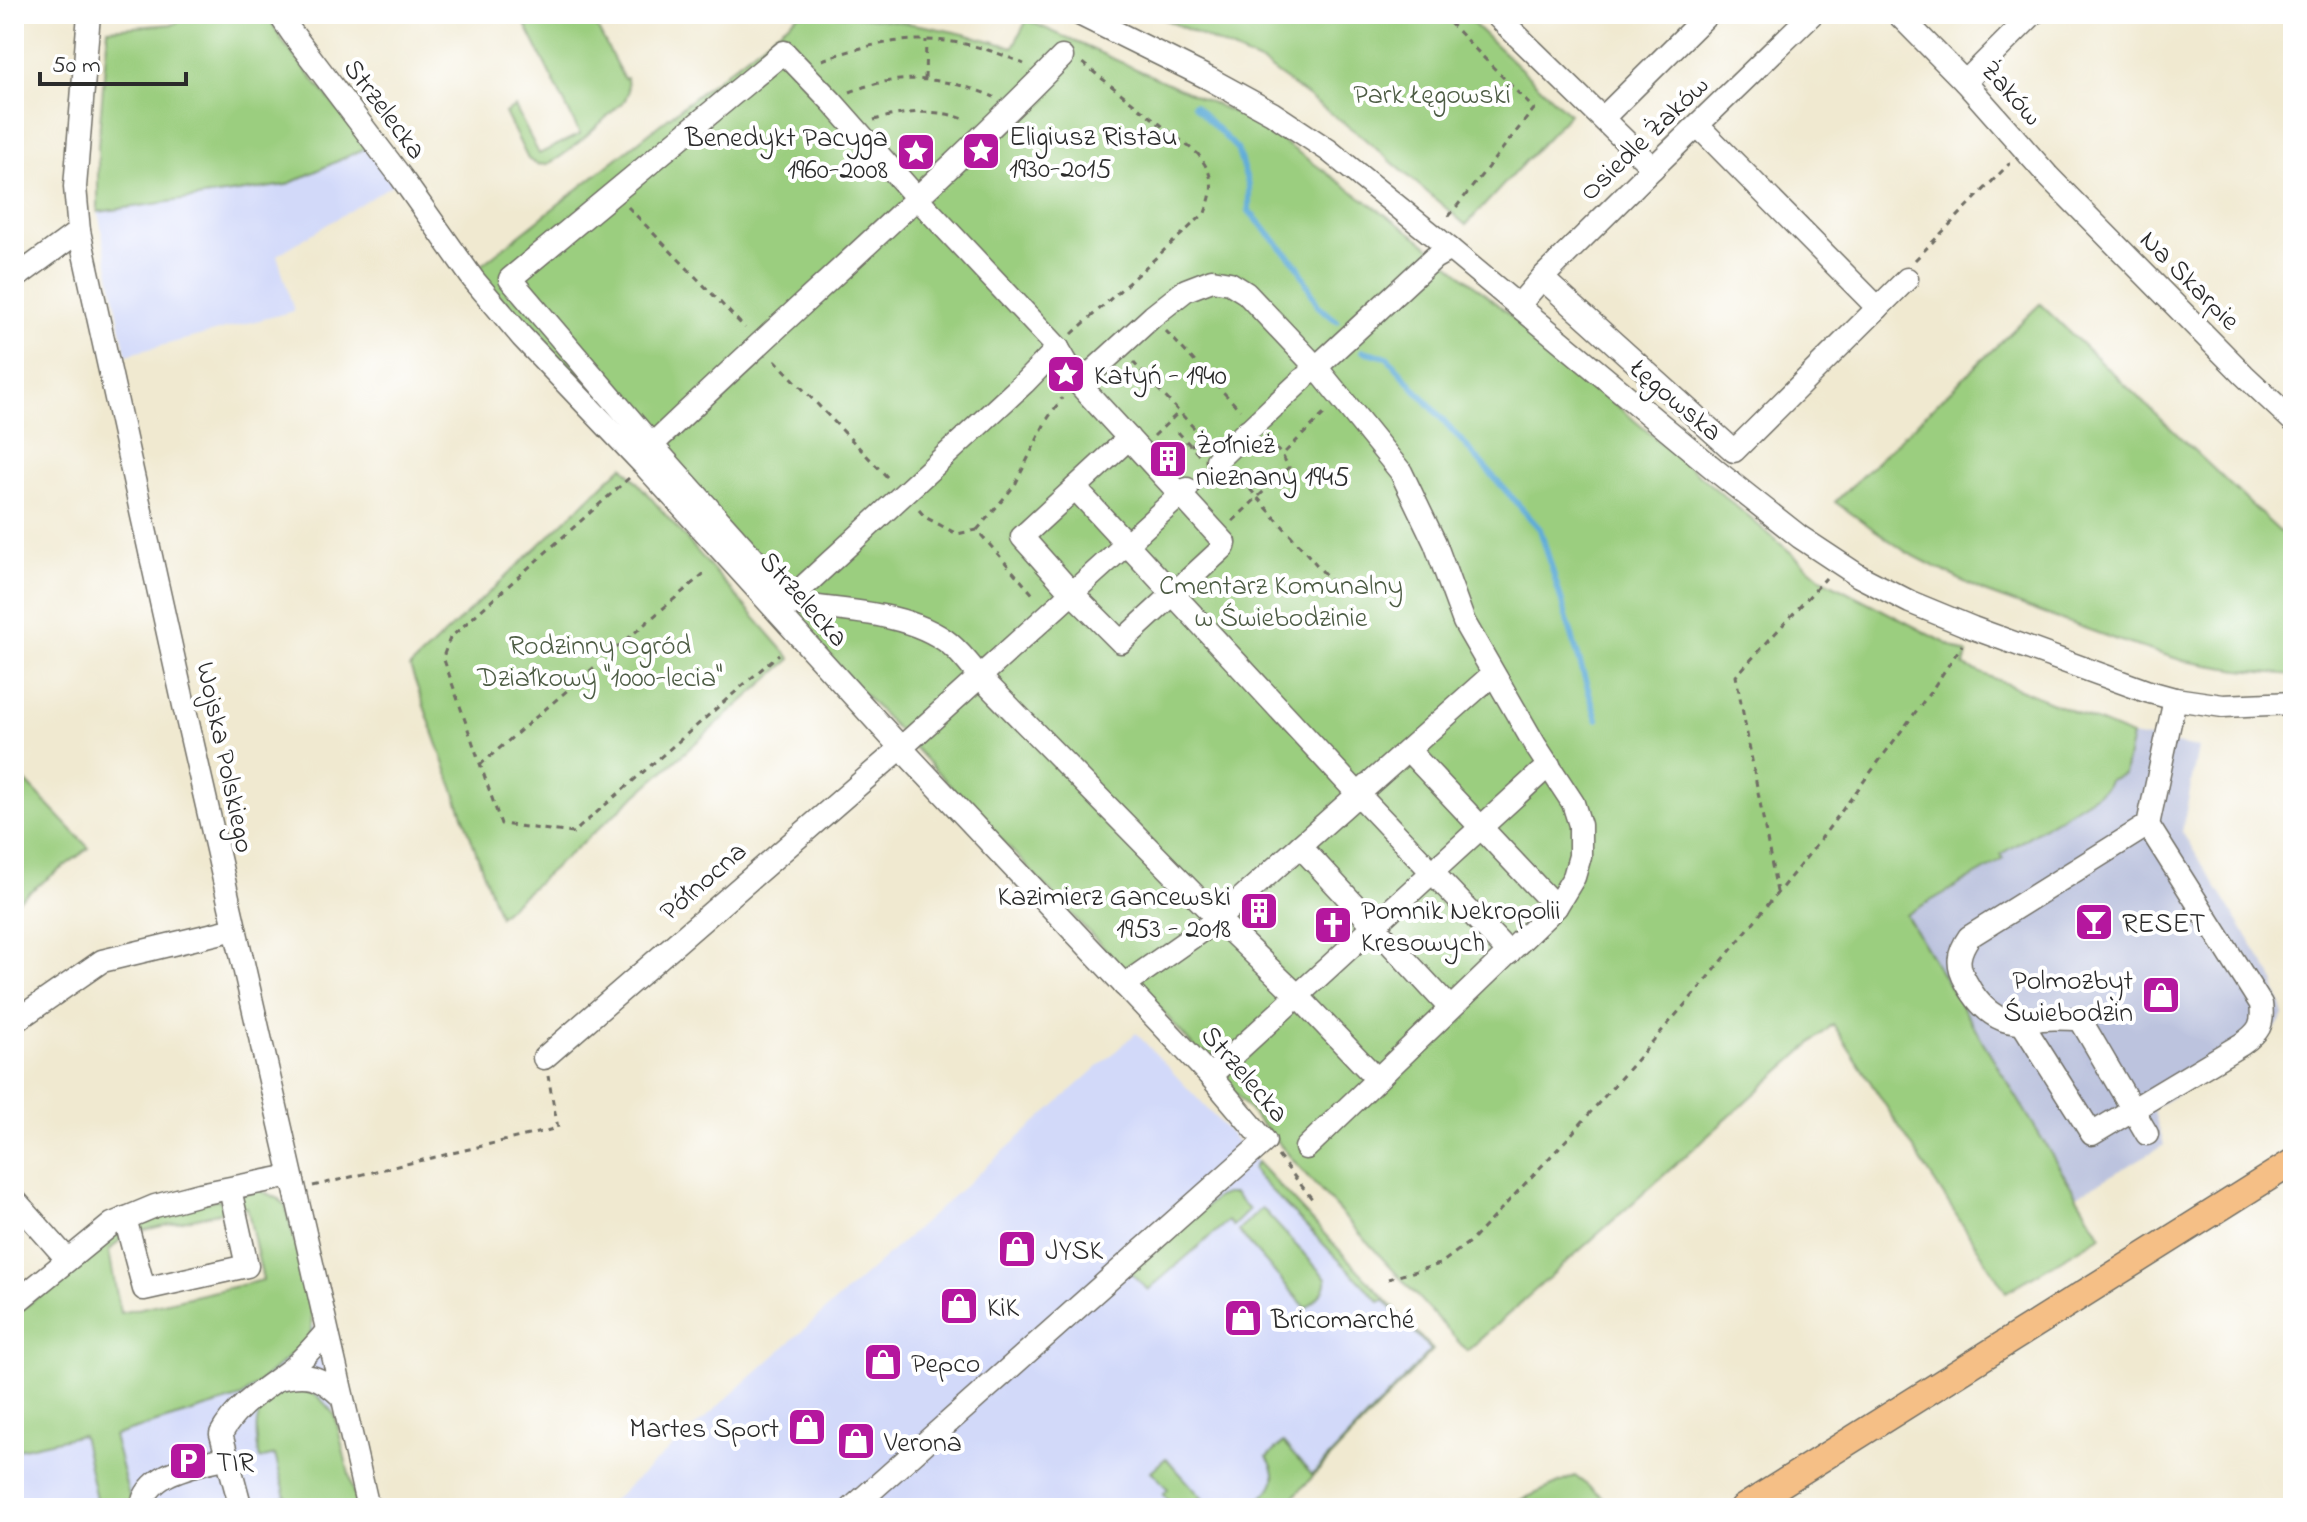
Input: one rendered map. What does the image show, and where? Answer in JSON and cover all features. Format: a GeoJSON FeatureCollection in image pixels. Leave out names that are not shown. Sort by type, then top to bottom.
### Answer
{"type":"FeatureCollection","features":[{"type":"Feature","properties":{"kind":"main road"},"geometry":{"type":"LineString","coordinates":[[1743,1508],[2293,1162]]}},
{"type":"Feature","properties":{"kind":"street","name":"Wojska Polskiego"},"geometry":{"type":"LineString","coordinates":[[89,14],[75,187],[79,231],[368,1508]]}},
{"type":"Feature","properties":{"kind":"street","name":"Strzelecka"},"geometry":{"type":"LineString","coordinates":[[279,14],[473,279],[522,337],[644,456],[901,748],[1210,1076],[1265,1141]]}},
{"type":"Feature","properties":{"kind":"street","name":"Łęgowska"},"geometry":{"type":"LineString","coordinates":[[1079,14],[1208,78],[1272,113],[1328,150],[1719,473],[1839,564],[1910,602],[1973,628],[2073,666],[2175,699],[2223,706],[2293,703]]}},
{"type":"Feature","properties":{"kind":"street"},"geometry":{"type":"LineString","coordinates":[[1603,118],[1708,14]]}},
{"type":"Feature","properties":{"kind":"street","name":"Osiedle Żaków"},"geometry":{"type":"LineString","coordinates":[[1518,306],[1542,278],[1812,14]]}},
{"type":"Feature","properties":{"kind":"street","name":"Żaków"},"geometry":{"type":"LineString","coordinates":[[1898,14],[1965,82],[2049,177]]}},
{"type":"Feature","properties":{"kind":"street"},"geometry":{"type":"LineString","coordinates":[[1965,82],[2033,14]]}},
{"type":"Feature","properties":{"kind":"street"},"geometry":{"type":"LineString","coordinates":[[1501,16],[1653,168]]}},
{"type":"Feature","properties":{"kind":"street"},"geometry":{"type":"LineString","coordinates":[[1140,439],[1075,488],[1022,537],[1121,642],[1225,543],[1185,490],[1140,439],[1077,381],[1058,348],[784,52],[510,279],[644,456],[790,599],[801,605],[889,617],[934,633],[952,645],[1377,1079]]}},
{"type":"Feature","properties":{"kind":"street"},"geometry":{"type":"LineString","coordinates":[[644,456],[1062,57]]}},
{"type":"Feature","properties":{"kind":"street"},"geometry":{"type":"LineString","coordinates":[[1698,126],[1878,308]]}},
{"type":"Feature","properties":{"kind":"street","name":"Na Skarpie"},"geometry":{"type":"LineString","coordinates":[[2049,177],[2293,421]]}},
{"type":"Feature","properties":{"kind":"street"},"geometry":{"type":"LineString","coordinates":[[14,279],[79,231]]}},
{"type":"Feature","properties":{"kind":"street","name":"Północna"},"geometry":{"type":"LineString","coordinates":[[544,1058],[901,748],[1185,490],[1212,459],[1252,427],[1434,258],[1442,242]]}},
{"type":"Feature","properties":{"kind":"street"},"geometry":{"type":"LineString","coordinates":[[1542,278],[1734,451],[1907,279]]}},
{"type":"Feature","properties":{"kind":"street"},"geometry":{"type":"LineString","coordinates":[[1077,381],[1186,290],[1212,280],[1230,283],[1246,293],[1309,373],[1342,397],[1401,472],[1435,543],[1464,622],[1535,745],[1573,803],[1580,825],[1578,867],[1556,907],[1306,1148]]}},
{"type":"Feature","properties":{"kind":"street"},"geometry":{"type":"LineString","coordinates":[[790,599],[1058,348]]}},
{"type":"Feature","properties":{"kind":"street"},"geometry":{"type":"LineString","coordinates":[[1075,488],[1509,953]]}},
{"type":"Feature","properties":{"kind":"street"},"geometry":{"type":"LineString","coordinates":[[1124,985],[1218,919],[1493,674]]}},
{"type":"Feature","properties":{"kind":"street"},"geometry":{"type":"LineString","coordinates":[[2022,1023],[2092,1134],[2252,1037],[2259,1029],[2263,1017],[2261,1004],[2148,825],[2175,699]]}},
{"type":"Feature","properties":{"kind":"street"},"geometry":{"type":"LineString","coordinates":[[1409,751],[1556,907]]}},
{"type":"Feature","properties":{"kind":"street"},"geometry":{"type":"LineString","coordinates":[[1210,1076],[1549,765]]}},
{"type":"Feature","properties":{"kind":"street"},"geometry":{"type":"LineString","coordinates":[[2147,1134],[2080,1019],[2042,1019],[2022,1023],[1996,1017],[1983,1008],[1962,975],[1958,961],[1969,937],[2148,825]]}},
{"type":"Feature","properties":{"kind":"street"},"geometry":{"type":"LineString","coordinates":[[1300,846],[1450,1008]]}},
{"type":"Feature","properties":{"kind":"street"},"geometry":{"type":"LineString","coordinates":[[14,1022],[102,961],[235,929]]}},
{"type":"Feature","properties":{"kind":"street"},"geometry":{"type":"LineString","coordinates":[[852,1508],[1265,1141]]}},
{"type":"Feature","properties":{"kind":"street"},"geometry":{"type":"LineString","coordinates":[[14,1304],[112,1224],[125,1218],[155,1206],[230,1189],[293,1183]]}},
{"type":"Feature","properties":{"kind":"street"},"geometry":{"type":"LineString","coordinates":[[125,1218],[144,1289],[247,1266],[230,1189]]}},
{"type":"Feature","properties":{"kind":"street"},"geometry":{"type":"LineString","coordinates":[[14,1199],[67,1259]]}},
{"type":"Feature","properties":{"kind":"street"},"geometry":{"type":"LineString","coordinates":[[234,1506],[221,1434],[229,1418],[304,1358],[326,1332]]}},
{"type":"Feature","properties":{"kind":"street"},"geometry":{"type":"LineString","coordinates":[[275,1380],[290,1376],[314,1376],[328,1383],[342,1397]]}},
{"type":"Feature","properties":{"kind":"street"},"geometry":{"type":"LineString","coordinates":[[141,1508],[153,1484],[169,1473],[227,1457]]}},
{"type":"Feature","properties":{"kind":"path"},"geometry":{"type":"LineString","coordinates":[[1441,14],[1534,109],[1442,242]]}},
{"type":"Feature","properties":{"kind":"path"},"geometry":{"type":"LineString","coordinates":[[925,79],[926,40]]}},
{"type":"Feature","properties":{"kind":"path"},"geometry":{"type":"LineString","coordinates":[[800,69],[867,46],[946,40],[975,45],[1044,75]]}},
{"type":"Feature","properties":{"kind":"path"},"geometry":{"type":"LineString","coordinates":[[1058,348],[1205,213],[1213,190],[1209,170],[1198,154],[1075,57],[1062,57]]}},
{"type":"Feature","properties":{"kind":"path"},"geometry":{"type":"LineString","coordinates":[[832,102],[865,86],[893,80],[925,79],[969,86],[1012,105]]}},
{"type":"Feature","properties":{"kind":"path"},"geometry":{"type":"LineString","coordinates":[[854,127],[914,112],[962,118],[985,130]]}},
{"type":"Feature","properties":{"kind":"path"},"geometry":{"type":"LineString","coordinates":[[1907,279],[1908,267],[2024,148]]}},
{"type":"Feature","properties":{"kind":"path"},"geometry":{"type":"LineString","coordinates":[[614,193],[925,517],[957,534],[977,530],[1015,485],[1046,421],[1077,381]]}},
{"type":"Feature","properties":{"kind":"path"},"geometry":{"type":"LineString","coordinates":[[1153,316],[1252,427],[1282,455],[1289,467],[1218,534]]}},
{"type":"Feature","properties":{"kind":"path"},"geometry":{"type":"LineString","coordinates":[[1119,347],[1202,436],[1212,459]]}},
{"type":"Feature","properties":{"kind":"path"},"geometry":{"type":"LineString","coordinates":[[1282,455],[1342,397]]}},
{"type":"Feature","properties":{"kind":"path"},"geometry":{"type":"LineString","coordinates":[[1140,439],[1179,412]]}},
{"type":"Feature","properties":{"kind":"path"},"geometry":{"type":"LineString","coordinates":[[1178,432],[1191,446],[1258,497],[1337,588]]}},
{"type":"Feature","properties":{"kind":"path"},"geometry":{"type":"LineString","coordinates":[[1191,446],[1202,436]]}},
{"type":"Feature","properties":{"kind":"path"},"geometry":{"type":"LineString","coordinates":[[644,456],[450,638],[443,657],[501,824],[573,833],[779,654]]}},
{"type":"Feature","properties":{"kind":"path"},"geometry":{"type":"LineString","coordinates":[[977,530],[1048,612]]}},
{"type":"Feature","properties":{"kind":"path"},"geometry":{"type":"LineString","coordinates":[[1777,893],[1736,676],[1839,564]]}},
{"type":"Feature","properties":{"kind":"path"},"geometry":{"type":"LineString","coordinates":[[480,765],[708,570]]}},
{"type":"Feature","properties":{"kind":"path"},"geometry":{"type":"LineString","coordinates":[[1388,1279],[1440,1264],[1472,1240],[1569,1137],[1709,977],[1814,848],[1929,694],[1973,628]]}},
{"type":"Feature","properties":{"kind":"path"},"geometry":{"type":"LineString","coordinates":[[293,1183],[558,1128],[544,1058]]}},
{"type":"Feature","properties":{"kind":"path","name":"Strzelecka"},"geometry":{"type":"LineString","coordinates":[[1265,1141],[1313,1200]]}},
{"type":"Feature","properties":{"kind":"shaded area"},"geometry":{"type":"Polygon","coordinates":[[[368,147],[395,183],[277,255],[294,311],[126,355],[98,212],[286,185],[368,147]]]}},
{"type":"Feature","properties":{"kind":"shaded area"},"geometry":{"type":"Polygon","coordinates":[[[2132,736],[2198,748],[2182,832],[2272,976],[2284,1015],[2267,1041],[2153,1109],[2164,1145],[2077,1195],[1906,915],[2004,860],[2000,854],[2095,795],[2106,787],[2109,780],[2124,774],[2132,736]]]}},
{"type":"Feature","properties":{"kind":"shaded area"},"geometry":{"type":"Polygon","coordinates":[[[1136,1033],[1433,1350],[1283,1508],[604,1508],[1136,1033]]]}},
{"type":"Feature","properties":{"kind":"shaded area"},"geometry":{"type":"Polygon","coordinates":[[[313,1323],[335,1415],[311,1393],[261,1459],[275,1455],[286,1497],[263,1504],[261,1508],[119,1508],[131,1504],[112,1436],[242,1397],[311,1332],[313,1323]]]}},
{"type":"Feature","properties":{"kind":"shaded area"},"geometry":{"type":"Polygon","coordinates":[[[78,1418],[98,1508],[14,1508],[14,1432],[78,1418]]]}},
{"type":"Feature","properties":{"kind":"green space"},"geometry":{"type":"Polygon","coordinates":[[[192,14],[267,14],[283,42],[368,147],[286,185],[98,212],[98,146],[108,29],[174,24],[192,14]]]}},
{"type":"Feature","properties":{"kind":"green space"},"geometry":{"type":"Polygon","coordinates":[[[520,14],[590,14],[624,79],[627,78],[625,100],[574,146],[543,165],[528,159],[505,113],[515,107],[539,154],[580,134],[520,14]]]}},
{"type":"Feature","properties":{"kind":"green space","name":"Cmentarz Komunalny w Świebodzinie"},"geometry":{"type":"Polygon","coordinates":[[[800,14],[854,16],[908,23],[1013,47],[1027,20],[1257,123],[1421,240],[1821,578],[1967,654],[1964,666],[2132,736],[2124,774],[2109,780],[2106,787],[2095,795],[2001,854],[2004,859],[1906,915],[2101,1236],[2006,1292],[1833,1024],[1467,1351],[1149,996],[809,636],[475,270],[800,14]]]}},
{"type":"Feature","properties":{"kind":"green space","name":"Park Łęgowski"},"geometry":{"type":"Polygon","coordinates":[[[1153,14],[1463,14],[1569,114],[1466,225],[1360,135],[1264,64],[1153,14]]]}},
{"type":"Feature","properties":{"kind":"green space"},"geometry":{"type":"Polygon","coordinates":[[[2040,304],[2293,542],[2293,675],[2184,661],[1984,592],[1906,552],[1835,502],[2040,304]]]}},
{"type":"Feature","properties":{"kind":"green space","name":"Rodzinny Ogród Działkowy \"1000-lecia\""},"geometry":{"type":"Polygon","coordinates":[[[623,466],[791,659],[499,916],[410,667],[623,466]]]}},
{"type":"Feature","properties":{"kind":"green space"},"geometry":{"type":"Polygon","coordinates":[[[14,769],[89,848],[14,903],[14,769]]]}},
{"type":"Feature","properties":{"kind":"green space"},"geometry":{"type":"Polygon","coordinates":[[[1257,1162],[1433,1350],[1283,1508],[1250,1508],[1268,1491],[1274,1480],[1267,1457],[1283,1443],[1312,1475],[1431,1350],[1257,1176],[1253,1169],[1257,1162]]]}},
{"type":"Feature","properties":{"kind":"green space"},"geometry":{"type":"Polygon","coordinates":[[[259,1190],[279,1199],[286,1207],[312,1315],[311,1332],[306,1342],[242,1397],[113,1436],[131,1503],[119,1508],[98,1508],[82,1435],[14,1450],[14,1316],[115,1234],[120,1235],[121,1239],[109,1251],[120,1313],[263,1280],[247,1207],[241,1208],[236,1196],[259,1190]]]}},
{"type":"Feature","properties":{"kind":"green space"},"geometry":{"type":"Polygon","coordinates":[[[1234,1194],[1249,1210],[1233,1226],[1228,1221],[1148,1290],[1130,1272],[1217,1197],[1234,1194]]]}},
{"type":"Feature","properties":{"kind":"green space"},"geometry":{"type":"Polygon","coordinates":[[[218,1199],[224,1206],[221,1212],[137,1232],[133,1228],[144,1221],[148,1223],[153,1218],[218,1199]]]}},
{"type":"Feature","properties":{"kind":"green space"},"geometry":{"type":"Polygon","coordinates":[[[1262,1208],[1326,1278],[1323,1292],[1306,1308],[1238,1231],[1262,1208]]]}},
{"type":"Feature","properties":{"kind":"green space"},"geometry":{"type":"Polygon","coordinates":[[[291,1391],[311,1393],[335,1415],[357,1508],[261,1508],[263,1504],[286,1497],[275,1455],[260,1459],[257,1436],[259,1416],[269,1400],[291,1391]]]}},
{"type":"Feature","properties":{"kind":"green space"},"geometry":{"type":"Polygon","coordinates":[[[1166,1458],[1211,1508],[1176,1508],[1163,1494],[1168,1489],[1151,1471],[1166,1458]]]}},
{"type":"Feature","properties":{"kind":"green space"},"geometry":{"type":"Polygon","coordinates":[[[1575,1476],[1617,1508],[1503,1508],[1575,1476]]]}},
{"type":"Feature","properties":{"kind":"waterway"},"geometry":{"type":"LineString","coordinates":[[1194,105],[1237,149],[1249,186],[1249,211],[1298,266],[1318,306],[1337,321]]}},
{"type":"Feature","properties":{"kind":"waterway"},"geometry":{"type":"LineString","coordinates":[[1363,351],[1387,357],[1540,529],[1597,719]]}},
{"type":"Feature","properties":{"kind":"place","name":"Eligiusz Ristau 1930-2015"},"geometry":{"type":"Point","coordinates":[981,151]}},
{"type":"Feature","properties":{"kind":"place","name":"Benedykt Pacyga 1960-2008"},"geometry":{"type":"Point","coordinates":[916,152]}},
{"type":"Feature","properties":{"kind":"place","name":"Katyń - 1940"},"geometry":{"type":"Point","coordinates":[1066,374]}},
{"type":"Feature","properties":{"kind":"place","name":"Żołnież nieznany 1945"},"geometry":{"type":"Point","coordinates":[1168,459]}},
{"type":"Feature","properties":{"kind":"place","name":"Kazimierz Gancewski 1953 - 2018"},"geometry":{"type":"Point","coordinates":[1259,911]}},
{"type":"Feature","properties":{"kind":"place","name":"RESET"},"geometry":{"type":"Point","coordinates":[2094,922]}},
{"type":"Feature","properties":{"kind":"place","name":"Pomnik Nekropolii Kresowych"},"geometry":{"type":"Point","coordinates":[1333,925]}},
{"type":"Feature","properties":{"kind":"place","name":"Polmozbyt Świebodzin"},"geometry":{"type":"Point","coordinates":[2161,995]}},
{"type":"Feature","properties":{"kind":"place","name":"JYSK"},"geometry":{"type":"Point","coordinates":[1017,1249]}},
{"type":"Feature","properties":{"kind":"place","name":"KiK"},"geometry":{"type":"Point","coordinates":[959,1306]}},
{"type":"Feature","properties":{"kind":"place","name":"Bricomarché"},"geometry":{"type":"Point","coordinates":[1243,1318]}},
{"type":"Feature","properties":{"kind":"place","name":"Pepco"},"geometry":{"type":"Point","coordinates":[883,1362]}},
{"type":"Feature","properties":{"kind":"place","name":"Martes Sport"},"geometry":{"type":"Point","coordinates":[807,1427]}},
{"type":"Feature","properties":{"kind":"place","name":"Verona"},"geometry":{"type":"Point","coordinates":[856,1441]}},
{"type":"Feature","properties":{"kind":"place","name":"TIR"},"geometry":{"type":"Point","coordinates":[188,1461]}}]}
